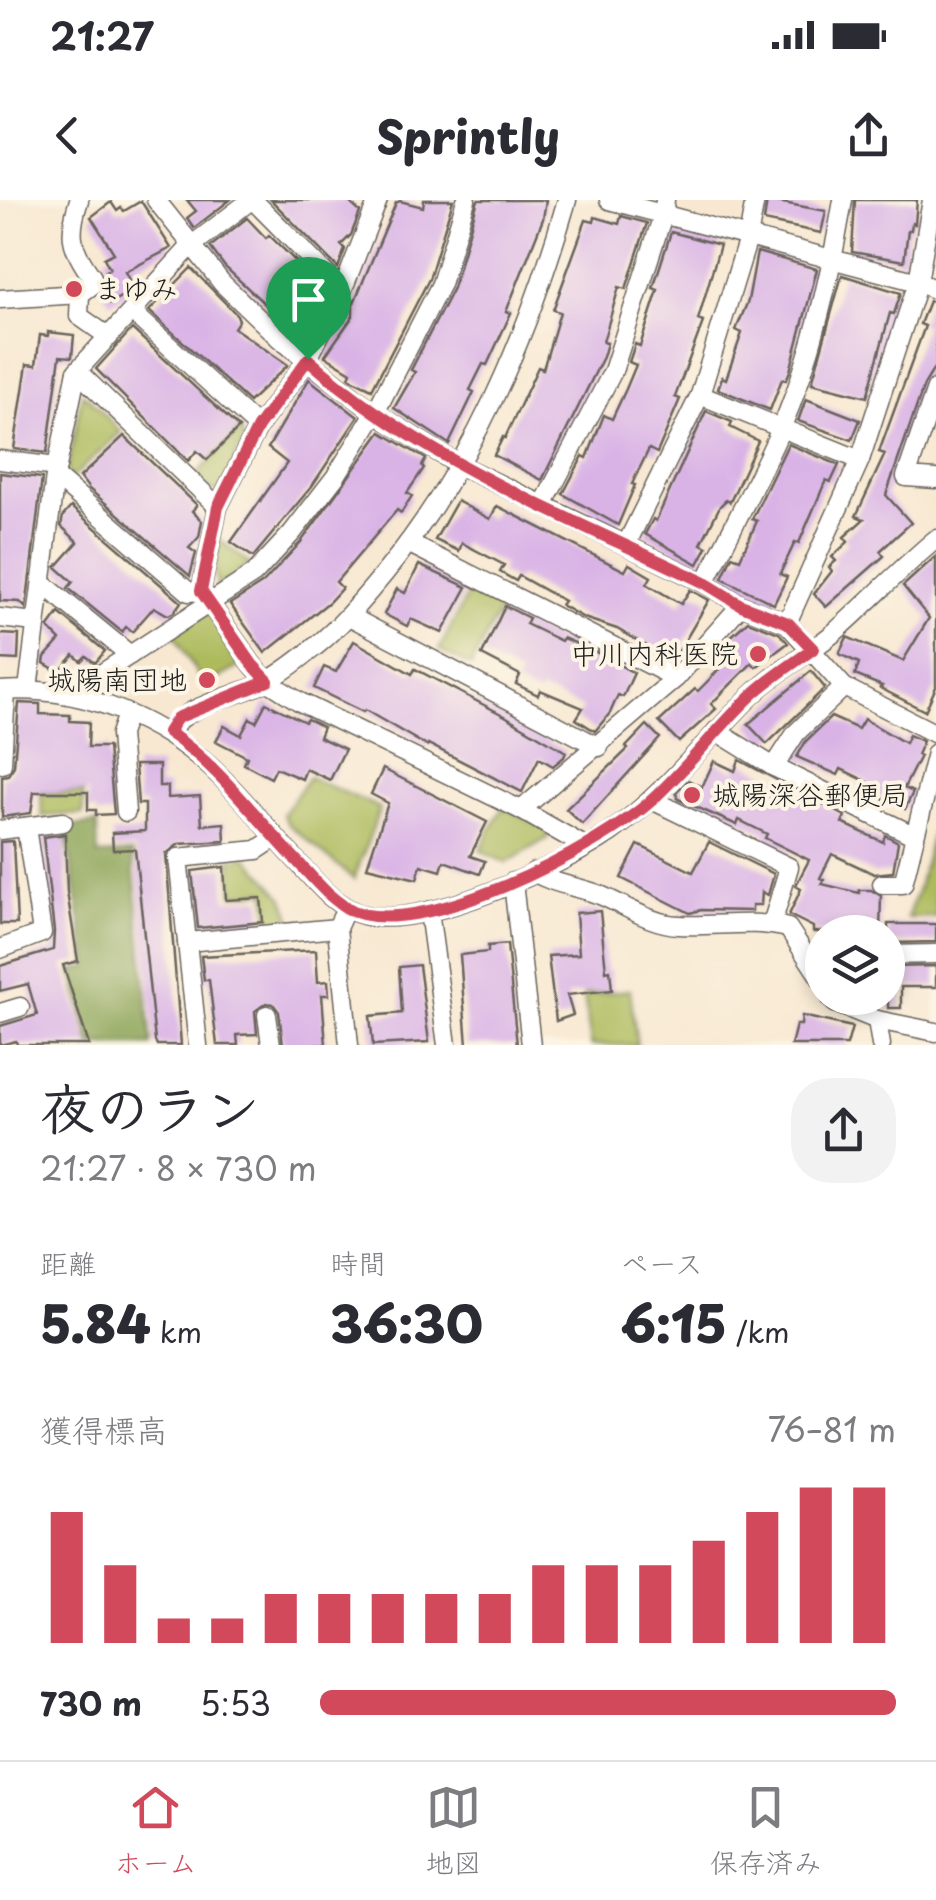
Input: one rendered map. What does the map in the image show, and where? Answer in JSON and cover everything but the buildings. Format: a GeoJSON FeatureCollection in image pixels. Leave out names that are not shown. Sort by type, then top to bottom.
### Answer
{"type":"FeatureCollection","features":[{"type":"Feature","properties":{"kind":"street"},"geometry":{"type":"LineString","coordinates":[[0,299],[80,294],[91,286],[92,277],[80,261],[70,236],[79,200]]}},
{"type":"Feature","properties":{"kind":"street"},"geometry":{"type":"LineString","coordinates":[[156,200],[191,246],[256,317],[376,413],[460,465],[705,583],[741,605],[788,623],[844,687],[936,734]]}},
{"type":"Feature","properties":{"kind":"street"},"geometry":{"type":"LineString","coordinates":[[28,689],[56,472],[77,371],[191,246],[252,200],[342,290]]}},
{"type":"Feature","properties":{"kind":"street"},"geometry":{"type":"LineString","coordinates":[[82,697],[90,681],[205,597],[254,574],[292,534],[336,476],[376,413],[441,284],[466,200]]}},
{"type":"Feature","properties":{"kind":"street"},"geometry":{"type":"LineString","coordinates":[[168,732],[177,718],[268,681],[318,645],[348,616],[408,544],[460,465],[500,388],[536,302],[567,200]]}},
{"type":"Feature","properties":{"kind":"street"},"geometry":{"type":"LineString","coordinates":[[609,200],[664,207],[748,238],[936,290]]}},
{"type":"Feature","properties":{"kind":"street"},"geometry":{"type":"LineString","coordinates":[[626,545],[700,396],[748,238],[755,200]]}},
{"type":"Feature","properties":{"kind":"street"},"geometry":{"type":"LineString","coordinates":[[705,583],[781,428],[833,262],[843,200]]}},
{"type":"Feature","properties":{"kind":"street"},"geometry":{"type":"LineString","coordinates":[[788,623],[860,460],[918,282],[932,200]]}},
{"type":"Feature","properties":{"kind":"street"},"geometry":{"type":"LineString","coordinates":[[205,597],[218,507],[258,427],[308,359],[342,290],[372,204]]}},
{"type":"Feature","properties":{"kind":"street"},"geometry":{"type":"LineString","coordinates":[[543,505],[613,371],[664,207]]}},
{"type":"Feature","properties":{"kind":"street"},"geometry":{"type":"LineString","coordinates":[[80,294],[79,316],[109,337]]}},
{"type":"Feature","properties":{"kind":"street"},"geometry":{"type":"LineString","coordinates":[[132,312],[258,427]]}},
{"type":"Feature","properties":{"kind":"street"},"geometry":{"type":"LineString","coordinates":[[77,371],[218,507]]}},
{"type":"Feature","properties":{"kind":"street"},"geometry":{"type":"LineString","coordinates":[[936,389],[906,477],[936,479]]}},
{"type":"Feature","properties":{"kind":"street"},"geometry":{"type":"LineString","coordinates":[[700,396],[860,460]]}},
{"type":"Feature","properties":{"kind":"street"},"geometry":{"type":"LineString","coordinates":[[0,460],[56,472],[189,592],[205,597],[268,681],[300,702],[521,810],[586,847]]}},
{"type":"Feature","properties":{"kind":"street"},"geometry":{"type":"LineString","coordinates":[[2,764],[3,691],[28,689],[82,697],[168,732],[224,780],[326,892],[347,908],[365,916],[394,917],[429,911],[513,882],[586,847],[652,800],[756,692],[813,649],[936,539]]}},
{"type":"Feature","properties":{"kind":"street"},"geometry":{"type":"LineString","coordinates":[[408,544],[676,678]]}},
{"type":"Feature","properties":{"kind":"street"},"geometry":{"type":"LineString","coordinates":[[42,582],[130,655]]}},
{"type":"Feature","properties":{"kind":"street"},"geometry":{"type":"LineString","coordinates":[[521,810],[676,678],[741,605]]}},
{"type":"Feature","properties":{"kind":"street"},"geometry":{"type":"LineString","coordinates":[[348,616],[599,747]]}},
{"type":"Feature","properties":{"kind":"street"},"geometry":{"type":"LineString","coordinates":[[0,618],[34,622]]}},
{"type":"Feature","properties":{"kind":"street"},"geometry":{"type":"LineString","coordinates":[[774,767],[796,732],[844,687]]}},
{"type":"Feature","properties":{"kind":"street"},"geometry":{"type":"LineString","coordinates":[[126,812],[115,739],[127,714]]}},
{"type":"Feature","properties":{"kind":"street"},"geometry":{"type":"LineString","coordinates":[[716,731],[774,767],[916,836]]}},
{"type":"Feature","properties":{"kind":"street"},"geometry":{"type":"LineString","coordinates":[[882,884],[903,884],[936,753]]}},
{"type":"Feature","properties":{"kind":"street"},"geometry":{"type":"LineString","coordinates":[[652,800],[788,866],[772,924]]}},
{"type":"Feature","properties":{"kind":"street"},"geometry":{"type":"LineString","coordinates":[[0,830],[63,822]]}},
{"type":"Feature","properties":{"kind":"street"},"geometry":{"type":"LineString","coordinates":[[0,949],[42,933],[26,827]]}},
{"type":"Feature","properties":{"kind":"street"},"geometry":{"type":"LineString","coordinates":[[198,1045],[178,858],[257,850],[276,838]]}},
{"type":"Feature","properties":{"kind":"street"},"geometry":{"type":"LineString","coordinates":[[534,872],[550,882],[596,894],[658,922],[772,924],[788,928],[805,946]]}},
{"type":"Feature","properties":{"kind":"street"},"geometry":{"type":"LineString","coordinates":[[513,882],[532,1045]]}},
{"type":"Feature","properties":{"kind":"street"},"geometry":{"type":"LineString","coordinates":[[347,908],[337,928],[349,1045]]}},
{"type":"Feature","properties":{"kind":"street"},"geometry":{"type":"LineString","coordinates":[[429,911],[446,1045]]}},
{"type":"Feature","properties":{"kind":"street"},"geometry":{"type":"LineString","coordinates":[[187,942],[337,928]]}},
{"type":"Feature","properties":{"kind":"street"},"geometry":{"type":"LineString","coordinates":[[905,955],[936,954]]}},
{"type":"Feature","properties":{"kind":"street"},"geometry":{"type":"LineString","coordinates":[[0,1014],[20,1007]]}},
{"type":"Feature","properties":{"kind":"street"},"geometry":{"type":"LineString","coordinates":[[268,1015],[271,1045]]}},
{"type":"Feature","properties":{"kind":"street"},"geometry":{"type":"LineString","coordinates":[[864,1015],[935,1036]]}},
{"type":"Feature","properties":{"kind":"street"},"geometry":{"type":"LineString","coordinates":[[877,1020],[880,1045]]}},
{"type":"Feature","properties":{"kind":"green space"},"geometry":{"type":"Polygon","coordinates":[[[82,394],[121,432],[72,478],[67,472],[82,394]]]}},
{"type":"Feature","properties":{"kind":"green space"},"geometry":{"type":"Polygon","coordinates":[[[241,429],[244,440],[220,490],[214,492],[196,475],[241,429]]]}},
{"type":"Feature","properties":{"kind":"green space"},"geometry":{"type":"Polygon","coordinates":[[[220,540],[250,564],[217,587],[215,567],[220,540]]]}},
{"type":"Feature","properties":{"kind":"green space"},"geometry":{"type":"Polygon","coordinates":[[[473,584],[505,600],[471,666],[439,650],[473,584]]]}},
{"type":"Feature","properties":{"kind":"green space"},"geometry":{"type":"Polygon","coordinates":[[[209,612],[245,663],[204,686],[173,632],[209,612]]]}},
{"type":"Feature","properties":{"kind":"green space"},"geometry":{"type":"Polygon","coordinates":[[[309,777],[380,808],[354,879],[288,824],[283,814],[309,777]]]}},
{"type":"Feature","properties":{"kind":"green space"},"geometry":{"type":"Polygon","coordinates":[[[41,793],[83,793],[83,814],[42,816],[41,793]]]}},
{"type":"Feature","properties":{"kind":"green space"},"geometry":{"type":"Polygon","coordinates":[[[503,807],[546,829],[548,838],[506,863],[480,850],[503,807]]]}},
{"type":"Feature","properties":{"kind":"green space"},"geometry":{"type":"Polygon","coordinates":[[[936,819],[936,917],[907,918],[917,892],[936,819]]]}},
{"type":"Feature","properties":{"kind":"green space"},"geometry":{"type":"Polygon","coordinates":[[[97,823],[98,855],[132,853],[152,1045],[91,1045],[72,970],[88,967],[65,827],[97,823]]]}},
{"type":"Feature","properties":{"kind":"green space"},"geometry":{"type":"Polygon","coordinates":[[[247,857],[284,898],[293,923],[270,925],[266,891],[233,895],[231,859],[247,857]]]}},
{"type":"Feature","properties":{"kind":"green space"},"geometry":{"type":"Polygon","coordinates":[[[630,990],[637,1045],[591,1045],[584,995],[630,990]]]}},
{"type":"Feature","properties":{"kind":"place","name":"まゆみ"},"geometry":{"type":"Point","coordinates":[74,289]}},
{"type":"Feature","properties":{"kind":"place","name":"中川内科医院"},"geometry":{"type":"Point","coordinates":[758,654]}},
{"type":"Feature","properties":{"kind":"place","name":"城陽南団地"},"geometry":{"type":"Point","coordinates":[207,680]}},
{"type":"Feature","properties":{"kind":"place","name":"城陽深谷郵便局"},"geometry":{"type":"Point","coordinates":[692,795]}},
{"type":"Feature","properties":{"kind":"route"},"geometry":{"type":"LineString","coordinates":[[308,359],[376,413],[460,465],[705,583],[741,605],[788,623],[813,649],[756,692],[652,800],[586,847],[513,882],[429,911],[394,917],[365,916],[347,908],[326,892],[224,780],[168,732],[177,718],[268,681],[201,591],[218,507],[258,427],[308,359]]}}]}
